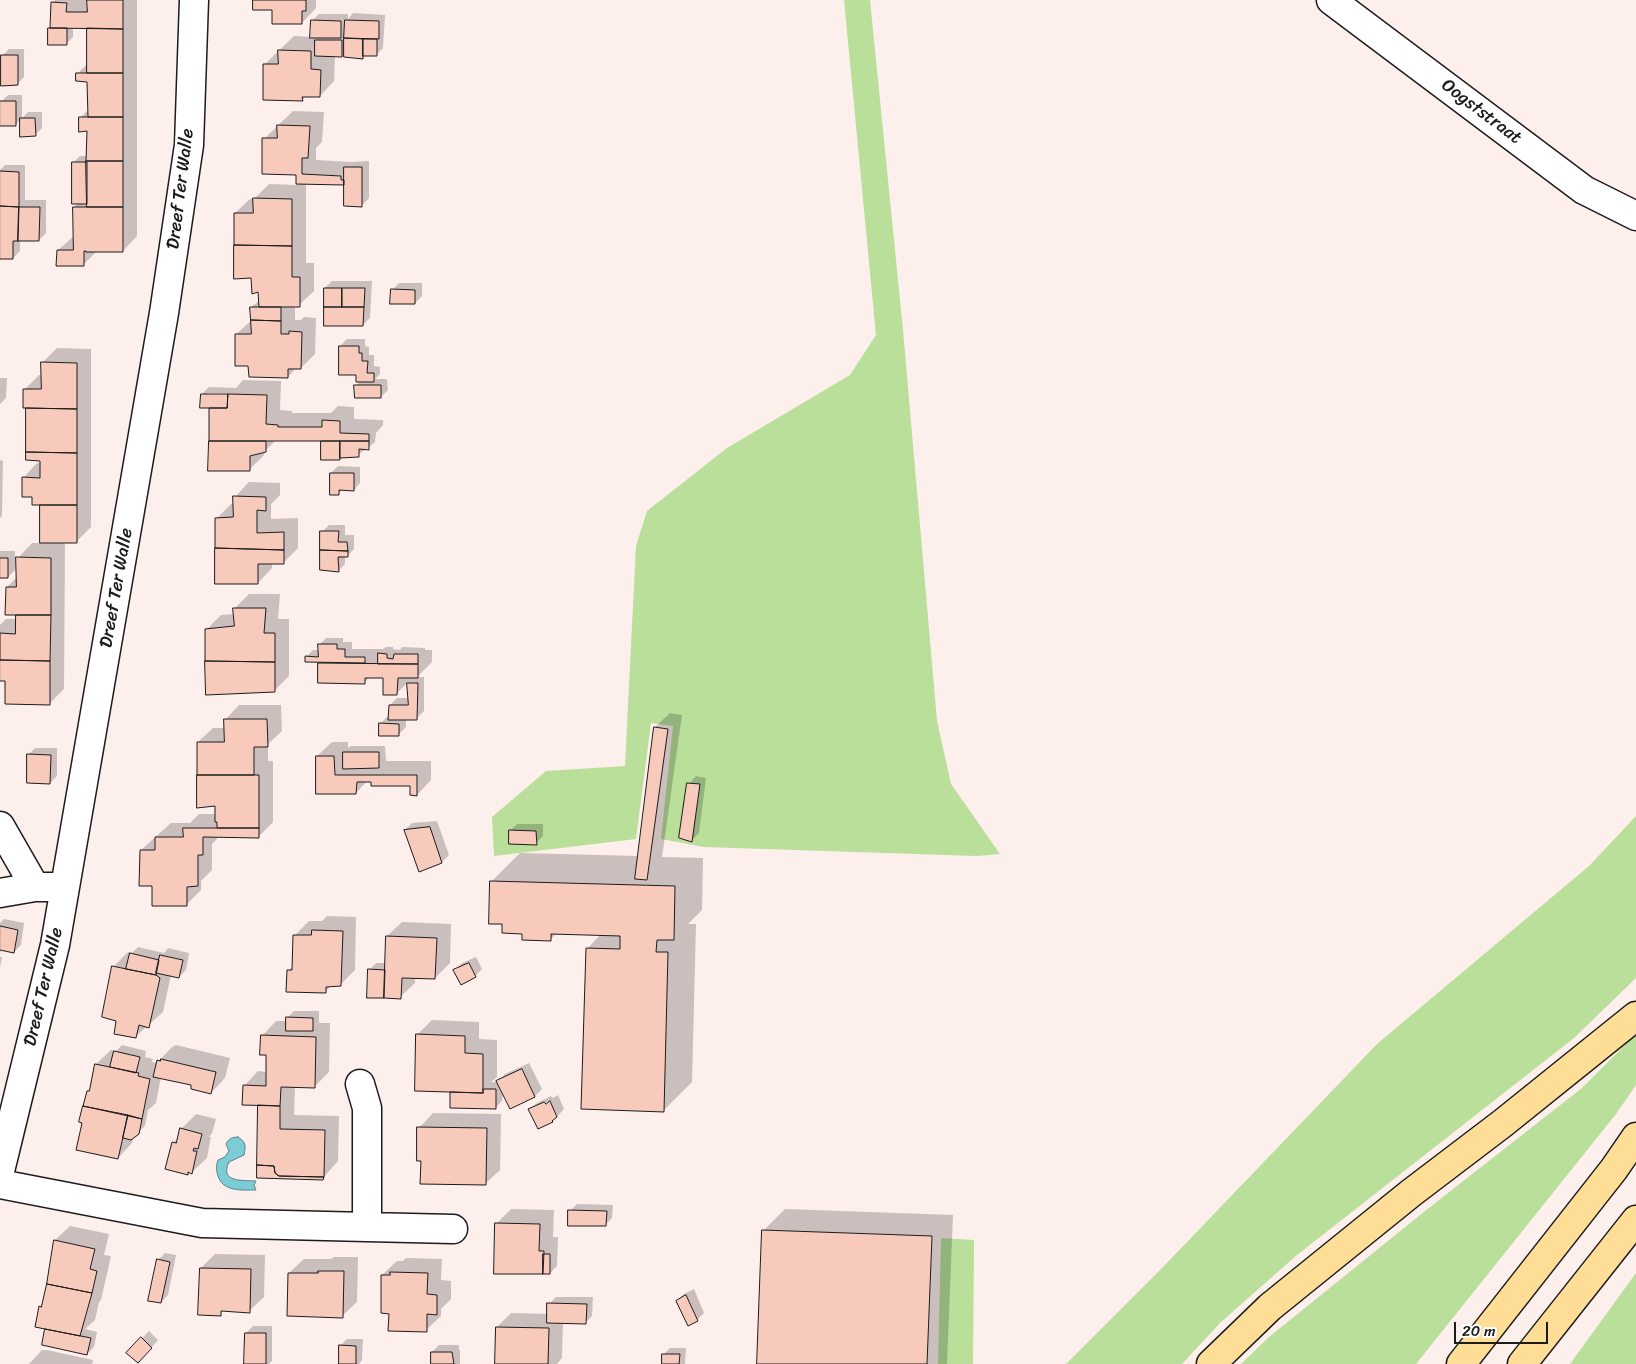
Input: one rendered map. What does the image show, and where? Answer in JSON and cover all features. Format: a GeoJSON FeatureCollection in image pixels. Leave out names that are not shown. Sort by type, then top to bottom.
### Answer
{"type":"FeatureCollection","features":[{"type":"Feature","properties":{"kind":"highway"},"geometry":{"type":"LineString","coordinates":[[1211,1364],[1278,1301],[1411,1193],[1503,1123],[1636,1016]]}},
{"type":"Feature","properties":{"kind":"highway"},"geometry":{"type":"LineString","coordinates":[[1461,1364],[1614,1169],[1636,1137]]}},
{"type":"Feature","properties":{"kind":"highway"},"geometry":{"type":"LineString","coordinates":[[1522,1364],[1636,1220]]}},
{"type":"Feature","properties":{"kind":"street","name":"Dreef Ter Walle"},"geometry":{"type":"LineString","coordinates":[[0,1171],[55,945],[164,313],[190,145],[194,0]]}},
{"type":"Feature","properties":{"kind":"street","name":"Oogststraat"},"geometry":{"type":"LineString","coordinates":[[1331,0],[1584,190],[1636,216]]}},
{"type":"Feature","properties":{"kind":"street"},"geometry":{"type":"LineString","coordinates":[[0,826],[35,887]]}},
{"type":"Feature","properties":{"kind":"street"},"geometry":{"type":"LineString","coordinates":[[0,893],[35,887],[66,887]]}},
{"type":"Feature","properties":{"kind":"street"},"geometry":{"type":"LineString","coordinates":[[360,1084],[367,1108],[367,1227]]}},
{"type":"Feature","properties":{"kind":"street"},"geometry":{"type":"LineString","coordinates":[[0,1184],[202,1223],[452,1229]]}},
{"type":"Feature","properties":{"kind":"green space"},"geometry":{"type":"Polygon","coordinates":[[[844,0],[870,0],[903,330],[937,721],[951,784],[1000,854],[977,856],[704,847],[661,839],[673,726],[651,723],[636,839],[494,856],[492,817],[546,771],[625,766],[636,546],[647,511],[727,448],[850,375],[876,335],[844,0]]]}},
{"type":"Feature","properties":{"kind":"green space"},"geometry":{"type":"Polygon","coordinates":[[[1636,816],[1636,978],[1574,1038],[1297,1255],[1221,1322],[1182,1364],[1066,1364],[1164,1266],[1377,1044],[1589,866],[1636,816]]]}},
{"type":"Feature","properties":{"kind":"green space"},"geometry":{"type":"Polygon","coordinates":[[[1636,1034],[1636,1085],[1616,1114],[1416,1364],[1241,1364],[1269,1337],[1582,1088],[1636,1034]]]}},
{"type":"Feature","properties":{"kind":"green space"},"geometry":{"type":"Polygon","coordinates":[[[941,1238],[974,1240],[973,1364],[938,1364],[941,1238]]]}},
{"type":"Feature","properties":{"kind":"green space"},"geometry":{"type":"Polygon","coordinates":[[[1636,1273],[1636,1364],[1570,1364],[1636,1273]]]}},
{"type":"Feature","properties":{"kind":"water"},"geometry":{"type":"Polygon","coordinates":[[[234,1137],[238,1137],[245,1144],[244,1155],[229,1162],[227,1174],[234,1179],[256,1181],[254,1185],[256,1190],[234,1189],[224,1185],[218,1176],[218,1160],[225,1157],[229,1151],[227,1142],[234,1137]]]}},
{"type":"Feature","properties":{"kind":"building"},"geometry":{"type":"Polygon","coordinates":[[[87,0],[123,0],[123,29],[50,28],[51,2],[67,3],[66,12],[87,12],[87,0]]]}},
{"type":"Feature","properties":{"kind":"building"},"geometry":{"type":"Polygon","coordinates":[[[253,0],[306,0],[306,11],[302,11],[302,24],[272,24],[272,10],[253,10],[253,0]]]}},
{"type":"Feature","properties":{"kind":"building"},"geometry":{"type":"Polygon","coordinates":[[[311,20],[341,21],[341,38],[310,38],[311,20]]]}},
{"type":"Feature","properties":{"kind":"building"},"geometry":{"type":"Polygon","coordinates":[[[345,20],[379,21],[379,39],[344,38],[345,20]]]}},
{"type":"Feature","properties":{"kind":"building"},"geometry":{"type":"Polygon","coordinates":[[[48,28],[67,28],[67,45],[48,45],[48,28]]]}},
{"type":"Feature","properties":{"kind":"building"},"geometry":{"type":"Polygon","coordinates":[[[87,28],[123,29],[123,73],[87,73],[87,28]]]}},
{"type":"Feature","properties":{"kind":"building"},"geometry":{"type":"Polygon","coordinates":[[[344,38],[363,39],[363,59],[344,57],[344,38]]]}},
{"type":"Feature","properties":{"kind":"building"},"geometry":{"type":"Polygon","coordinates":[[[363,39],[377,39],[377,56],[363,56],[363,39]]]}},
{"type":"Feature","properties":{"kind":"building"},"geometry":{"type":"Polygon","coordinates":[[[315,40],[342,40],[342,57],[315,56],[315,40]]]}},
{"type":"Feature","properties":{"kind":"building"},"geometry":{"type":"Polygon","coordinates":[[[278,50],[311,51],[311,69],[321,70],[320,97],[302,97],[303,101],[263,100],[263,64],[278,64],[278,50]]]}},
{"type":"Feature","properties":{"kind":"building"},"geometry":{"type":"Polygon","coordinates":[[[1,55],[18,55],[18,85],[1,86],[1,55]]]}},
{"type":"Feature","properties":{"kind":"building"},"geometry":{"type":"Polygon","coordinates":[[[76,73],[123,73],[123,117],[88,117],[87,82],[76,81],[76,73]]]}},
{"type":"Feature","properties":{"kind":"building"},"geometry":{"type":"Polygon","coordinates":[[[0,101],[16,101],[16,126],[0,126],[0,101]]]}},
{"type":"Feature","properties":{"kind":"building"},"geometry":{"type":"Polygon","coordinates":[[[79,117],[123,117],[123,161],[86,161],[87,131],[79,132],[79,117]]]}},
{"type":"Feature","properties":{"kind":"building"},"geometry":{"type":"Polygon","coordinates":[[[20,118],[35,118],[36,136],[20,137],[20,118]]]}},
{"type":"Feature","properties":{"kind":"building"},"geometry":{"type":"Polygon","coordinates":[[[277,125],[310,126],[308,158],[302,158],[302,174],[341,176],[341,180],[344,180],[344,185],[296,184],[296,175],[262,174],[262,138],[277,138],[277,125]]]}},
{"type":"Feature","properties":{"kind":"building"},"geometry":{"type":"Polygon","coordinates":[[[86,161],[123,161],[123,207],[87,207],[86,161]]]}},
{"type":"Feature","properties":{"kind":"building"},"geometry":{"type":"Polygon","coordinates":[[[72,162],[87,162],[87,204],[72,204],[72,162]]]}},
{"type":"Feature","properties":{"kind":"building"},"geometry":{"type":"Polygon","coordinates":[[[344,167],[362,167],[362,207],[344,206],[344,167]]]}},
{"type":"Feature","properties":{"kind":"building"},"geometry":{"type":"Polygon","coordinates":[[[0,171],[19,172],[19,207],[0,206],[0,171]]]}},
{"type":"Feature","properties":{"kind":"building"},"geometry":{"type":"Polygon","coordinates":[[[253,198],[292,199],[292,246],[234,245],[234,213],[253,213],[253,198]]]}},
{"type":"Feature","properties":{"kind":"building"},"geometry":{"type":"Polygon","coordinates":[[[0,206],[19,207],[18,241],[13,241],[13,259],[0,259],[0,206]]]}},
{"type":"Feature","properties":{"kind":"building"},"geometry":{"type":"Polygon","coordinates":[[[19,207],[40,207],[39,241],[18,241],[19,207]]]}},
{"type":"Feature","properties":{"kind":"building"},"geometry":{"type":"Polygon","coordinates":[[[73,207],[123,207],[123,252],[84,251],[84,266],[56,266],[57,250],[73,250],[73,207]]]}},
{"type":"Feature","properties":{"kind":"building"},"geometry":{"type":"Polygon","coordinates":[[[234,245],[292,246],[292,277],[300,277],[300,307],[259,307],[258,292],[252,294],[251,278],[234,279],[234,245]]]}},
{"type":"Feature","properties":{"kind":"building"},"geometry":{"type":"Polygon","coordinates":[[[324,288],[342,288],[342,307],[324,307],[324,288]]]}},
{"type":"Feature","properties":{"kind":"building"},"geometry":{"type":"Polygon","coordinates":[[[342,288],[365,288],[364,307],[342,307],[342,288]]]}},
{"type":"Feature","properties":{"kind":"building"},"geometry":{"type":"Polygon","coordinates":[[[391,289],[415,290],[415,304],[390,304],[391,289]]]}},
{"type":"Feature","properties":{"kind":"building"},"geometry":{"type":"Polygon","coordinates":[[[250,307],[281,307],[281,321],[251,320],[250,307]]]}},
{"type":"Feature","properties":{"kind":"building"},"geometry":{"type":"Polygon","coordinates":[[[324,307],[364,307],[363,326],[324,326],[324,307]]]}},
{"type":"Feature","properties":{"kind":"building"},"geometry":{"type":"Polygon","coordinates":[[[251,320],[281,321],[281,334],[289,334],[289,331],[302,332],[301,369],[288,369],[288,378],[249,377],[248,366],[235,366],[235,334],[251,334],[251,320]]]}},
{"type":"Feature","properties":{"kind":"building"},"geometry":{"type":"Polygon","coordinates":[[[339,346],[359,346],[359,353],[362,353],[362,361],[368,361],[367,373],[374,373],[374,382],[356,382],[356,375],[339,375],[339,346]]]}},
{"type":"Feature","properties":{"kind":"building"},"geometry":{"type":"Polygon","coordinates":[[[41,362],[77,363],[77,409],[23,408],[23,389],[41,389],[41,362]]]}},
{"type":"Feature","properties":{"kind":"building"},"geometry":{"type":"Polygon","coordinates":[[[354,385],[381,385],[381,398],[355,398],[354,385]]]}},
{"type":"Feature","properties":{"kind":"building"},"geometry":{"type":"Polygon","coordinates":[[[201,394],[228,394],[227,408],[200,408],[201,394]]]}},
{"type":"Feature","properties":{"kind":"building"},"geometry":{"type":"Polygon","coordinates":[[[228,394],[267,395],[266,424],[278,425],[278,427],[322,427],[322,420],[340,421],[340,433],[369,434],[369,441],[209,441],[209,408],[227,408],[228,394]]]}},
{"type":"Feature","properties":{"kind":"building"},"geometry":{"type":"Polygon","coordinates":[[[26,408],[77,409],[77,453],[26,452],[26,408]]]}},
{"type":"Feature","properties":{"kind":"building"},"geometry":{"type":"Polygon","coordinates":[[[209,441],[266,441],[266,452],[250,456],[250,471],[208,471],[209,441]]]}},
{"type":"Feature","properties":{"kind":"building"},"geometry":{"type":"Polygon","coordinates":[[[321,441],[340,441],[340,460],[321,460],[321,441]]]}},
{"type":"Feature","properties":{"kind":"building"},"geometry":{"type":"Polygon","coordinates":[[[340,441],[369,441],[369,450],[359,449],[359,457],[340,458],[340,441]]]}},
{"type":"Feature","properties":{"kind":"building"},"geometry":{"type":"Polygon","coordinates":[[[26,452],[77,453],[77,505],[32,505],[32,497],[22,497],[22,477],[40,478],[40,461],[26,460],[26,452]]]}},
{"type":"Feature","properties":{"kind":"building"},"geometry":{"type":"Polygon","coordinates":[[[330,473],[354,473],[354,491],[339,490],[339,495],[330,495],[330,473]]]}},
{"type":"Feature","properties":{"kind":"building"},"geometry":{"type":"Polygon","coordinates":[[[233,496],[266,497],[266,511],[257,510],[257,533],[284,532],[284,550],[215,548],[215,518],[233,517],[233,496]]]}},
{"type":"Feature","properties":{"kind":"building"},"geometry":{"type":"Polygon","coordinates":[[[40,505],[77,505],[77,543],[40,543],[40,505]]]}},
{"type":"Feature","properties":{"kind":"building"},"geometry":{"type":"Polygon","coordinates":[[[320,531],[339,531],[338,542],[347,542],[348,551],[320,550],[320,531]]]}},
{"type":"Feature","properties":{"kind":"building"},"geometry":{"type":"Polygon","coordinates":[[[215,548],[284,550],[284,564],[258,564],[258,584],[215,584],[215,548]]]}},
{"type":"Feature","properties":{"kind":"building"},"geometry":{"type":"Polygon","coordinates":[[[320,550],[348,551],[348,557],[338,557],[339,572],[320,570],[320,550]]]}},
{"type":"Feature","properties":{"kind":"building"},"geometry":{"type":"Polygon","coordinates":[[[16,557],[51,558],[51,615],[5,615],[6,587],[16,587],[16,557]]]}},
{"type":"Feature","properties":{"kind":"building"},"geometry":{"type":"Polygon","coordinates":[[[0,558],[8,558],[8,578],[0,578],[0,558]]]}},
{"type":"Feature","properties":{"kind":"building"},"geometry":{"type":"Polygon","coordinates":[[[233,608],[266,608],[264,633],[275,633],[275,662],[205,661],[205,629],[234,626],[233,608]]]}},
{"type":"Feature","properties":{"kind":"building"},"geometry":{"type":"Polygon","coordinates":[[[16,615],[51,615],[50,661],[0,660],[0,633],[15,634],[16,615]]]}},
{"type":"Feature","properties":{"kind":"building"},"geometry":{"type":"Polygon","coordinates":[[[318,644],[337,644],[337,649],[345,649],[345,657],[365,657],[365,663],[305,662],[305,656],[318,657],[318,644]]]}},
{"type":"Feature","properties":{"kind":"building"},"geometry":{"type":"Polygon","coordinates":[[[378,653],[387,654],[387,658],[393,659],[394,654],[418,654],[418,664],[378,664],[378,653]]]}},
{"type":"Feature","properties":{"kind":"building"},"geometry":{"type":"Polygon","coordinates":[[[0,660],[50,661],[50,705],[5,704],[5,681],[0,681],[0,660]]]}},
{"type":"Feature","properties":{"kind":"building"},"geometry":{"type":"Polygon","coordinates":[[[205,661],[275,662],[275,692],[206,695],[205,661]]]}},
{"type":"Feature","properties":{"kind":"building"},"geometry":{"type":"Polygon","coordinates":[[[318,663],[418,664],[418,678],[398,678],[397,695],[383,695],[383,678],[365,678],[365,684],[318,683],[318,663]]]}},
{"type":"Feature","properties":{"kind":"building"},"geometry":{"type":"Polygon","coordinates":[[[407,683],[418,683],[417,720],[388,720],[389,705],[408,705],[407,683]]]}},
{"type":"Feature","properties":{"kind":"building"},"geometry":{"type":"Polygon","coordinates":[[[224,719],[267,719],[268,747],[254,747],[254,775],[197,775],[197,742],[224,742],[224,719]]]}},
{"type":"Feature","properties":{"kind":"building"},"geometry":{"type":"Polygon","coordinates":[[[379,723],[399,724],[399,736],[379,736],[379,723]]]}},
{"type":"Feature","properties":{"kind":"building"},"geometry":{"type":"Polygon","coordinates":[[[654,727],[668,729],[647,880],[635,879],[654,727]]]}},
{"type":"Feature","properties":{"kind":"building"},"geometry":{"type":"Polygon","coordinates":[[[343,752],[379,752],[379,768],[343,769],[343,752]]]}},
{"type":"Feature","properties":{"kind":"building"},"geometry":{"type":"Polygon","coordinates":[[[27,754],[51,755],[50,784],[27,783],[27,754]]]}},
{"type":"Feature","properties":{"kind":"building"},"geometry":{"type":"Polygon","coordinates":[[[316,756],[334,756],[335,775],[417,775],[417,796],[410,795],[410,786],[371,786],[371,782],[357,782],[356,794],[316,794],[316,756]]]}},
{"type":"Feature","properties":{"kind":"building"},"geometry":{"type":"Polygon","coordinates":[[[197,775],[259,775],[259,828],[217,828],[215,806],[197,808],[197,775]]]}},
{"type":"Feature","properties":{"kind":"building"},"geometry":{"type":"Polygon","coordinates":[[[687,783],[700,784],[692,842],[679,838],[687,783]]]}},
{"type":"Feature","properties":{"kind":"building"},"geometry":{"type":"Polygon","coordinates":[[[430,827],[442,863],[419,872],[404,830],[430,827]]]}},
{"type":"Feature","properties":{"kind":"building"},"geometry":{"type":"Polygon","coordinates":[[[183,828],[259,828],[259,838],[203,837],[203,855],[198,855],[198,886],[187,887],[187,906],[152,906],[152,886],[139,886],[140,850],[155,850],[155,837],[183,837],[183,828]]]}},
{"type":"Feature","properties":{"kind":"building"},"geometry":{"type":"Polygon","coordinates":[[[509,830],[536,831],[537,845],[509,844],[509,830]]]}},
{"type":"Feature","properties":{"kind":"building"},"geometry":{"type":"Polygon","coordinates":[[[490,881],[675,886],[674,940],[657,940],[656,952],[668,952],[664,1112],[581,1109],[586,948],[620,949],[620,936],[551,934],[551,941],[522,940],[522,934],[502,933],[502,924],[489,924],[490,881]]]}},
{"type":"Feature","properties":{"kind":"building"},"geometry":{"type":"Polygon","coordinates":[[[0,926],[18,930],[14,953],[0,950],[0,926]]]}},
{"type":"Feature","properties":{"kind":"building"},"geometry":{"type":"Polygon","coordinates":[[[312,930],[343,931],[341,986],[326,987],[326,993],[286,992],[287,970],[292,970],[293,935],[311,935],[312,930]]]}},
{"type":"Feature","properties":{"kind":"building"},"geometry":{"type":"Polygon","coordinates":[[[386,936],[437,938],[435,979],[402,978],[401,999],[384,998],[386,936]]]}},
{"type":"Feature","properties":{"kind":"building"},"geometry":{"type":"Polygon","coordinates":[[[130,953],[159,960],[156,975],[126,969],[130,953]]]}},
{"type":"Feature","properties":{"kind":"building"},"geometry":{"type":"Polygon","coordinates":[[[160,955],[183,960],[179,978],[156,973],[160,955]]]}},
{"type":"Feature","properties":{"kind":"building"},"geometry":{"type":"Polygon","coordinates":[[[469,963],[476,977],[461,985],[453,970],[469,963]]]}},
{"type":"Feature","properties":{"kind":"building"},"geometry":{"type":"Polygon","coordinates":[[[112,966],[156,975],[160,978],[149,1028],[139,1025],[136,1038],[114,1034],[116,1021],[102,1017],[112,966]]]}},
{"type":"Feature","properties":{"kind":"building"},"geometry":{"type":"Polygon","coordinates":[[[368,969],[385,970],[384,998],[367,998],[368,969]]]}},
{"type":"Feature","properties":{"kind":"building"},"geometry":{"type":"Polygon","coordinates":[[[286,1017],[313,1018],[313,1031],[286,1031],[286,1017]]]}},
{"type":"Feature","properties":{"kind":"building"},"geometry":{"type":"Polygon","coordinates":[[[416,1034],[465,1036],[465,1053],[483,1054],[483,1093],[415,1091],[416,1034]]]}},
{"type":"Feature","properties":{"kind":"building"},"geometry":{"type":"Polygon","coordinates":[[[261,1035],[316,1037],[315,1088],[281,1087],[280,1106],[242,1105],[243,1085],[266,1086],[266,1055],[260,1055],[261,1035]]]}},
{"type":"Feature","properties":{"kind":"building"},"geometry":{"type":"Polygon","coordinates":[[[114,1051],[140,1057],[136,1073],[110,1067],[114,1051]]]}},
{"type":"Feature","properties":{"kind":"building"},"geometry":{"type":"Polygon","coordinates":[[[161,1059],[216,1072],[211,1094],[191,1089],[191,1085],[153,1077],[157,1060],[160,1061],[161,1059]]]}},
{"type":"Feature","properties":{"kind":"building"},"geometry":{"type":"Polygon","coordinates":[[[95,1064],[139,1073],[138,1076],[150,1079],[142,1119],[83,1106],[87,1091],[89,1091],[95,1064]]]}},
{"type":"Feature","properties":{"kind":"building"},"geometry":{"type":"Polygon","coordinates":[[[522,1069],[535,1097],[510,1109],[496,1081],[522,1069]]]}},
{"type":"Feature","properties":{"kind":"building"},"geometry":{"type":"Polygon","coordinates":[[[483,1089],[496,1089],[496,1109],[450,1108],[450,1092],[483,1093],[483,1089]]]}},
{"type":"Feature","properties":{"kind":"building"},"geometry":{"type":"Polygon","coordinates":[[[550,1101],[557,1117],[553,1122],[538,1129],[528,1109],[550,1101]]]}},
{"type":"Feature","properties":{"kind":"building"},"geometry":{"type":"Polygon","coordinates":[[[258,1105],[280,1106],[280,1129],[325,1130],[324,1177],[279,1176],[275,1173],[274,1166],[257,1165],[258,1105]]]}},
{"type":"Feature","properties":{"kind":"building"},"geometry":{"type":"Polygon","coordinates":[[[83,1106],[128,1115],[118,1159],[76,1150],[82,1123],[79,1122],[83,1106]]]}},
{"type":"Feature","properties":{"kind":"building"},"geometry":{"type":"Polygon","coordinates":[[[128,1115],[142,1119],[139,1134],[131,1140],[123,1138],[128,1115]]]}},
{"type":"Feature","properties":{"kind":"building"},"geometry":{"type":"Polygon","coordinates":[[[417,1127],[487,1128],[486,1185],[420,1184],[421,1161],[417,1161],[417,1127]]]}},
{"type":"Feature","properties":{"kind":"building"},"geometry":{"type":"Polygon","coordinates":[[[180,1128],[202,1134],[198,1149],[194,1148],[193,1151],[197,1151],[192,1174],[188,1172],[188,1175],[165,1169],[172,1142],[176,1143],[180,1128]]]}},
{"type":"Feature","properties":{"kind":"building"},"geometry":{"type":"Polygon","coordinates":[[[257,1165],[274,1166],[275,1173],[279,1176],[324,1177],[323,1180],[257,1178],[257,1165]]]}},
{"type":"Feature","properties":{"kind":"building"},"geometry":{"type":"Polygon","coordinates":[[[568,1210],[607,1211],[606,1226],[568,1226],[568,1210]]]}},
{"type":"Feature","properties":{"kind":"building"},"geometry":{"type":"Polygon","coordinates":[[[495,1223],[540,1224],[539,1251],[544,1251],[543,1274],[494,1274],[495,1223]]]}},
{"type":"Feature","properties":{"kind":"building"},"geometry":{"type":"Polygon","coordinates":[[[762,1230],[932,1236],[927,1364],[757,1364],[762,1230]]]}},
{"type":"Feature","properties":{"kind":"building"},"geometry":{"type":"Polygon","coordinates":[[[54,1240],[95,1249],[90,1269],[97,1271],[92,1293],[47,1284],[54,1240]]]}},
{"type":"Feature","properties":{"kind":"building"},"geometry":{"type":"Polygon","coordinates":[[[543,1254],[550,1254],[550,1274],[543,1274],[543,1254]]]}},
{"type":"Feature","properties":{"kind":"building"},"geometry":{"type":"Polygon","coordinates":[[[157,1259],[170,1262],[161,1303],[148,1301],[157,1259]]]}},
{"type":"Feature","properties":{"kind":"building"},"geometry":{"type":"Polygon","coordinates":[[[200,1268],[251,1269],[250,1313],[221,1311],[221,1316],[198,1315],[200,1268]]]}},
{"type":"Feature","properties":{"kind":"building"},"geometry":{"type":"Polygon","coordinates":[[[318,1271],[344,1271],[343,1318],[287,1316],[288,1273],[318,1273],[318,1271]]]}},
{"type":"Feature","properties":{"kind":"building"},"geometry":{"type":"Polygon","coordinates":[[[390,1272],[428,1273],[427,1294],[437,1295],[437,1315],[427,1314],[427,1332],[388,1331],[389,1314],[381,1313],[381,1275],[390,1275],[390,1272]]]}},
{"type":"Feature","properties":{"kind":"building"},"geometry":{"type":"Polygon","coordinates":[[[47,1284],[92,1293],[80,1336],[35,1327],[39,1306],[41,1307],[47,1284]]]}},
{"type":"Feature","properties":{"kind":"building"},"geometry":{"type":"Polygon","coordinates":[[[686,1295],[698,1321],[688,1326],[676,1301],[686,1295]]]}},
{"type":"Feature","properties":{"kind":"building"},"geometry":{"type":"Polygon","coordinates":[[[547,1303],[587,1304],[586,1324],[547,1323],[547,1303]]]}},
{"type":"Feature","properties":{"kind":"building"},"geometry":{"type":"Polygon","coordinates":[[[496,1327],[549,1328],[548,1364],[495,1364],[496,1327]]]}},
{"type":"Feature","properties":{"kind":"building"},"geometry":{"type":"Polygon","coordinates":[[[45,1329],[91,1338],[87,1355],[42,1345],[45,1329]]]}},
{"type":"Feature","properties":{"kind":"building"},"geometry":{"type":"Polygon","coordinates":[[[245,1333],[266,1333],[266,1364],[244,1364],[245,1333]]]}},
{"type":"Feature","properties":{"kind":"building"},"geometry":{"type":"Polygon","coordinates":[[[141,1337],[152,1348],[138,1363],[126,1353],[141,1337]]]}},
{"type":"Feature","properties":{"kind":"building"},"geometry":{"type":"Polygon","coordinates":[[[339,1345],[356,1346],[356,1364],[339,1364],[339,1345]]]}},
{"type":"Feature","properties":{"kind":"building"},"geometry":{"type":"Polygon","coordinates":[[[431,1352],[452,1352],[454,1364],[431,1364],[431,1352]]]}},
{"type":"Feature","properties":{"kind":"building"},"geometry":{"type":"Polygon","coordinates":[[[662,1354],[680,1354],[679,1364],[662,1364],[662,1354]]]}}]}
